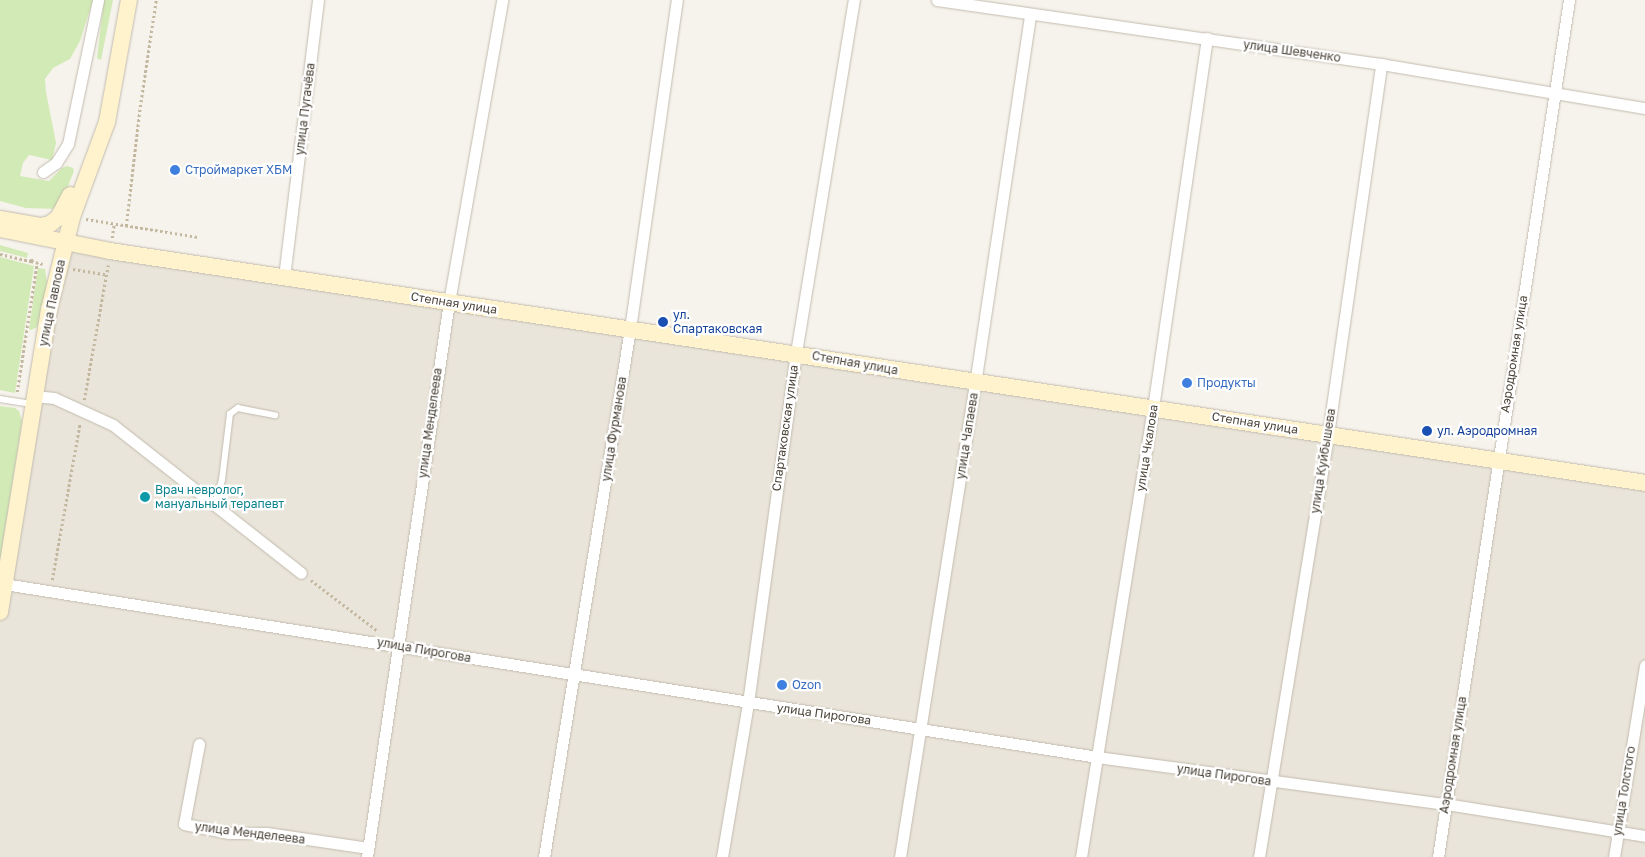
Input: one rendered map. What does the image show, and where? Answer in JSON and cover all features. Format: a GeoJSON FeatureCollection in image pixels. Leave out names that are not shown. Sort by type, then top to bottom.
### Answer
{"type":"FeatureCollection","features":[{"type":"Feature","properties":{"kind":"main road","name":"улица Павлова"},"geometry":{"type":"LineString","coordinates":[[0,612],[49,310],[77,201],[100,145],[111,102],[129,0]]}},
{"type":"Feature","properties":{"kind":"main road"},"geometry":{"type":"LineString","coordinates":[[0,219],[41,226],[50,224],[58,218],[111,102]]}},
{"type":"Feature","properties":{"kind":"main road","name":"Степная улица"},"geometry":{"type":"LineString","coordinates":[[0,229],[65,243],[796,354],[975,384],[1153,408],[1497,462],[1645,483]]}},
{"type":"Feature","properties":{"kind":"street"},"geometry":{"type":"LineString","coordinates":[[43,172],[56,163],[68,144],[98,0]]}},
{"type":"Feature","properties":{"kind":"street","name":"улица Пугачёва"},"geometry":{"type":"LineString","coordinates":[[284,277],[318,0]]}},
{"type":"Feature","properties":{"kind":"street","name":"улица Менделеева"},"geometry":{"type":"LineString","coordinates":[[199,744],[184,824],[229,832],[267,833],[368,853],[448,302],[502,0]]}},
{"type":"Feature","properties":{"kind":"street","name":"улица Фурманова"},"geometry":{"type":"LineString","coordinates":[[544,857],[630,329],[677,0]]}},
{"type":"Feature","properties":{"kind":"street","name":"Спартаковская улица"},"geometry":{"type":"LineString","coordinates":[[722,857],[748,703],[796,354],[854,0]]}},
{"type":"Feature","properties":{"kind":"street","name":"улица Шевченко"},"geometry":{"type":"LineString","coordinates":[[938,0],[1030,15],[1207,38],[1381,64],[1645,108]]}},
{"type":"Feature","properties":{"kind":"street","name":"Аэродромная улица"},"geometry":{"type":"LineString","coordinates":[[1438,857],[1569,0]]}},
{"type":"Feature","properties":{"kind":"street","name":"улица Чапаева"},"geometry":{"type":"LineString","coordinates":[[900,857],[975,384],[1030,15]]}},
{"type":"Feature","properties":{"kind":"street","name":"улица Чкалова"},"geometry":{"type":"LineString","coordinates":[[1081,857],[1153,408],[1207,38]]}},
{"type":"Feature","properties":{"kind":"street","name":"улица Куйбышева"},"geometry":{"type":"LineString","coordinates":[[1259,857],[1328,434],[1381,64]]}},
{"type":"Feature","properties":{"kind":"street"},"geometry":{"type":"LineString","coordinates":[[35,400],[54,398],[113,425],[215,503],[301,574]]}},
{"type":"Feature","properties":{"kind":"street","name":"улица Пирогова"},"geometry":{"type":"LineString","coordinates":[[4,584],[397,645],[574,676],[748,703],[1270,782],[1446,804],[1645,836]]}},
{"type":"Feature","properties":{"kind":"street","name":"улица Толстого"},"geometry":{"type":"LineString","coordinates":[[1614,857],[1645,665]]}},
{"type":"Feature","properties":{"kind":"lane"},"geometry":{"type":"LineString","coordinates":[[0,399],[15,401],[35,400]]}},
{"type":"Feature","properties":{"kind":"lane"},"geometry":{"type":"LineString","coordinates":[[215,503],[222,480],[230,414],[238,408],[275,415]]}},
{"type":"Feature","properties":{"kind":"path"},"geometry":{"type":"LineString","coordinates":[[126,226],[140,107],[156,0]]}},
{"type":"Feature","properties":{"kind":"path"},"geometry":{"type":"LineString","coordinates":[[86,219],[198,237]]}},
{"type":"Feature","properties":{"kind":"path"},"geometry":{"type":"LineString","coordinates":[[112,243],[114,224]]}},
{"type":"Feature","properties":{"kind":"path"},"geometry":{"type":"LineString","coordinates":[[0,254],[43,264]]}},
{"type":"Feature","properties":{"kind":"path"},"geometry":{"type":"LineString","coordinates":[[31,261],[32,257]]}},
{"type":"Feature","properties":{"kind":"path"},"geometry":{"type":"LineString","coordinates":[[15,401],[37,263]]}},
{"type":"Feature","properties":{"kind":"path"},"geometry":{"type":"LineString","coordinates":[[50,592],[108,264]]}},
{"type":"Feature","properties":{"kind":"path"},"geometry":{"type":"LineString","coordinates":[[74,269],[106,274]]}},
{"type":"Feature","properties":{"kind":"path"},"geometry":{"type":"LineString","coordinates":[[301,574],[397,645]]}},
{"type":"Feature","properties":{"kind":"shaded area"},"geometry":{"type":"Polygon","coordinates":[[[65,243],[1645,483],[1645,857],[0,857],[0,612],[65,243]]]}},
{"type":"Feature","properties":{"kind":"green space"},"geometry":{"type":"Polygon","coordinates":[[[0,0],[93,0],[80,41],[70,59],[53,68],[45,79],[56,143],[52,160],[29,155],[23,163],[20,176],[49,181],[62,168],[67,166],[73,168],[74,171],[59,209],[26,208],[0,201],[0,0]]]}},
{"type":"Feature","properties":{"kind":"green space"},"geometry":{"type":"Polygon","coordinates":[[[104,0],[113,0],[101,60],[97,58],[104,0]]]}},
{"type":"Feature","properties":{"kind":"green space"},"geometry":{"type":"Polygon","coordinates":[[[0,245],[28,253],[27,258],[0,251],[0,245]]]}},
{"type":"Feature","properties":{"kind":"green space"},"geometry":{"type":"Polygon","coordinates":[[[0,257],[34,266],[15,393],[0,390],[0,257]]]}},
{"type":"Feature","properties":{"kind":"green space"},"geometry":{"type":"Polygon","coordinates":[[[38,268],[45,269],[47,282],[39,322],[37,327],[31,330],[29,329],[38,268]]]}},
{"type":"Feature","properties":{"kind":"green space"},"geometry":{"type":"Polygon","coordinates":[[[0,406],[15,408],[19,411],[22,421],[0,562],[0,406]]]}},
{"type":"Feature","properties":{"kind":"place","name":"Строймаркет ХБМ"},"geometry":{"type":"Point","coordinates":[175,170]}},
{"type":"Feature","properties":{"kind":"place","name":"ул. Спартаковская"},"geometry":{"type":"Point","coordinates":[663,322]}},
{"type":"Feature","properties":{"kind":"place","name":"Продукты"},"geometry":{"type":"Point","coordinates":[1187,383]}},
{"type":"Feature","properties":{"kind":"place","name":"ул. Аэродромная"},"geometry":{"type":"Point","coordinates":[1427,431]}},
{"type":"Feature","properties":{"kind":"place","name":"Врач невролог, мануальный терапевт"},"geometry":{"type":"Point","coordinates":[145,497]}},
{"type":"Feature","properties":{"kind":"place","name":"Ozon"},"geometry":{"type":"Point","coordinates":[782,685]}}]}
